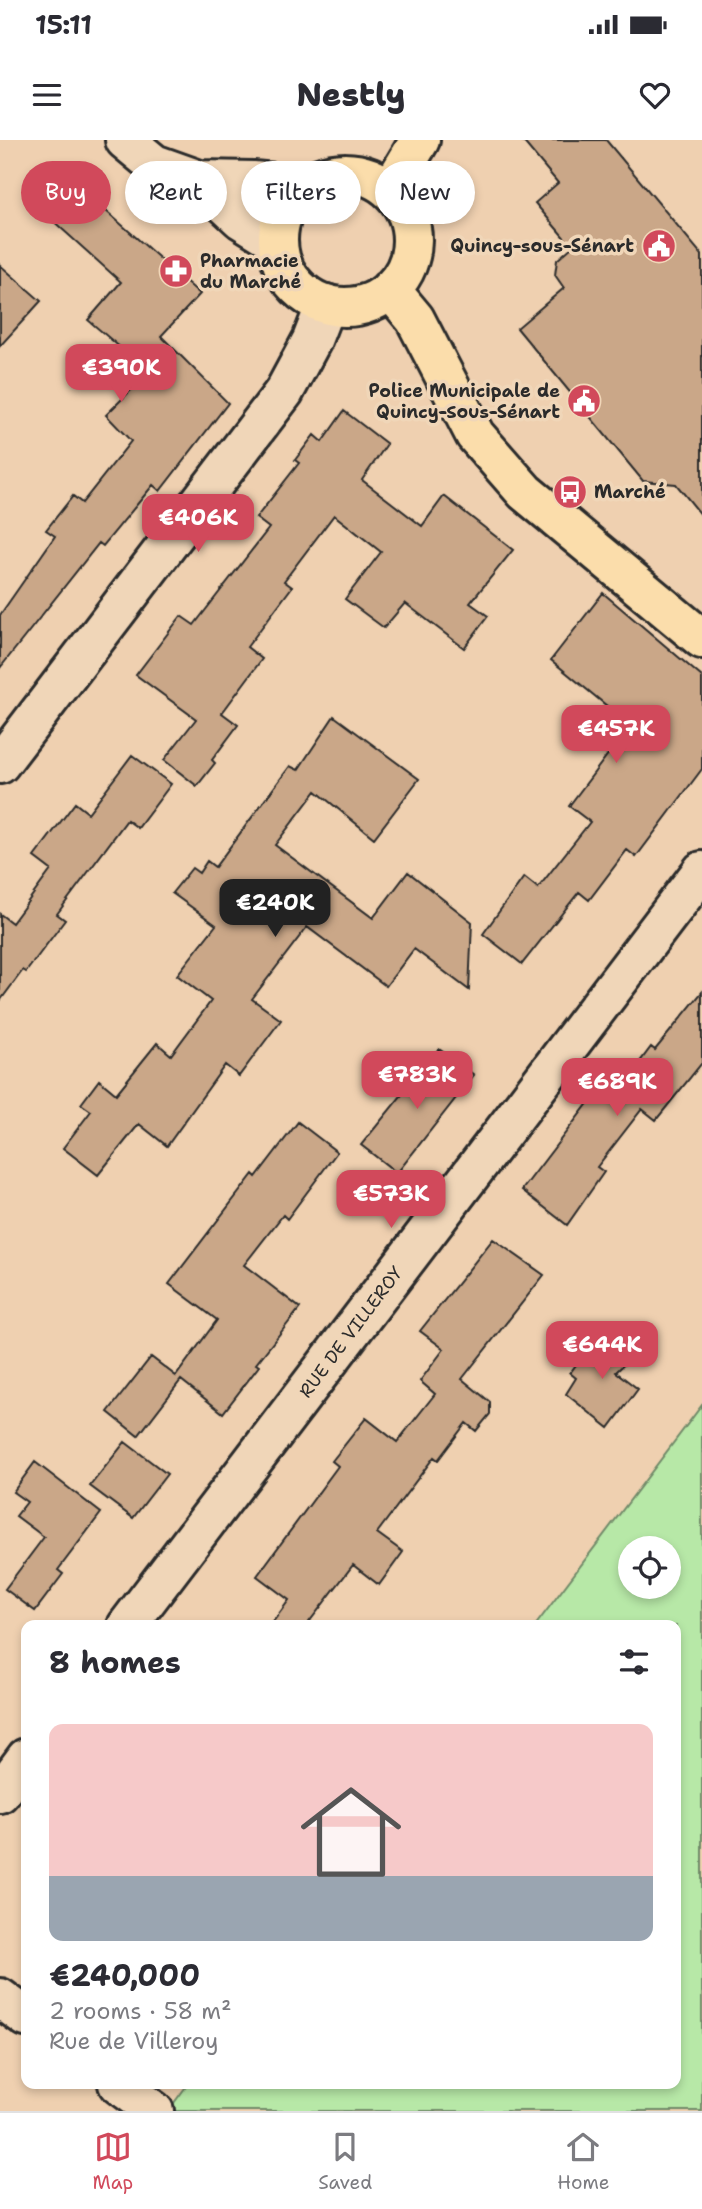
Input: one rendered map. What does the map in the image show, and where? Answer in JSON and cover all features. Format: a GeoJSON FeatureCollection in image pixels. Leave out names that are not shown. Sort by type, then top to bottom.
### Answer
{"type":"FeatureCollection","features":[{"type":"Feature","properties":{"kind":"main road"},"geometry":{"type":"LineString","coordinates":[[407,161],[420,140]]}},
{"type":"Feature","properties":{"kind":"main road"},"geometry":{"type":"LineString","coordinates":[[280,224],[278,242],[282,263],[292,281],[307,295],[327,304],[349,306],[371,301],[390,289],[404,272],[411,251],[410,224]]}},
{"type":"Feature","properties":{"kind":"main road"},"geometry":{"type":"LineString","coordinates":[[390,289],[415,319],[475,435],[525,492],[702,639]]}},
{"type":"Feature","properties":{"kind":"street"},"geometry":{"type":"LineString","coordinates":[[125,140],[151,161]]}},
{"type":"Feature","properties":{"kind":"street"},"geometry":{"type":"LineString","coordinates":[[227,206],[241,219],[278,242]]}},
{"type":"Feature","properties":{"kind":"street"},"geometry":{"type":"LineString","coordinates":[[0,764],[284,392],[313,341],[327,304]]}},
{"type":"Feature","properties":{"kind":"street","name":"RUE DE VILLEROY"},"geometry":{"type":"LineString","coordinates":[[132,1620],[702,870]]}},
{"type":"Feature","properties":{"kind":"street"},"geometry":{"type":"LineString","coordinates":[[0,1793],[21,1765]]}},
{"type":"Feature","properties":{"kind":"street"},"geometry":{"type":"LineString","coordinates":[[0,1998],[21,2013]]}},
{"type":"Feature","properties":{"kind":"street"},"geometry":{"type":"LineString","coordinates":[[125,2089],[154,2111]]}},
{"type":"Feature","properties":{"kind":"green space"},"geometry":{"type":"Polygon","coordinates":[[[702,1405],[702,2111],[168,2111],[184,2089],[681,2089],[681,1620],[540,1620],[702,1405]]]}},
{"type":"Feature","properties":{"kind":"building"},"geometry":{"type":"Polygon","coordinates":[[[522,140],[606,140],[702,255],[702,516],[676,484],[643,481],[517,328],[564,288],[555,275],[557,260],[572,247],[535,203],[558,183],[522,140]]]}},
{"type":"Feature","properties":{"kind":"building"},"geometry":{"type":"Polygon","coordinates":[[[111,215],[200,294],[161,336],[228,403],[160,491],[153,485],[103,546],[99,543],[0,668],[0,615],[55,536],[46,530],[73,496],[82,503],[131,441],[106,415],[149,372],[88,320],[121,282],[57,224],[111,224],[111,215]]]}},
{"type":"Feature","properties":{"kind":"building"},"geometry":{"type":"Polygon","coordinates":[[[0,265],[41,301],[0,346],[0,265]]]}},
{"type":"Feature","properties":{"kind":"building"},"geometry":{"type":"Polygon","coordinates":[[[344,411],[387,444],[362,480],[422,526],[444,496],[513,550],[470,603],[488,616],[464,648],[405,603],[384,628],[345,599],[381,552],[334,515],[284,581],[292,587],[247,647],[262,659],[222,713],[238,725],[212,760],[215,763],[197,786],[164,760],[196,719],[136,675],[181,616],[194,625],[269,528],[256,518],[299,463],[295,460],[314,435],[322,442],[344,411]]]}},
{"type":"Feature","properties":{"kind":"building"},"geometry":{"type":"Polygon","coordinates":[[[603,593],[702,677],[702,769],[636,857],[627,850],[589,900],[579,892],[522,964],[483,934],[524,877],[538,888],[590,822],[569,806],[630,725],[551,660],[603,593]]]}},
{"type":"Feature","properties":{"kind":"building"},"geometry":{"type":"Polygon","coordinates":[[[334,716],[419,779],[374,838],[316,791],[275,845],[373,918],[408,872],[472,922],[469,990],[414,949],[386,986],[307,927],[252,999],[281,1020],[239,1076],[225,1065],[167,1146],[139,1124],[98,1175],[63,1148],[91,1111],[81,1104],[99,1080],[116,1094],[157,1043],[171,1055],[211,1001],[177,975],[216,925],[172,893],[192,868],[199,873],[207,861],[215,867],[290,766],[298,770],[334,716]]]}},
{"type":"Feature","properties":{"kind":"building"},"geometry":{"type":"Polygon","coordinates":[[[132,755],[171,784],[138,828],[127,820],[57,914],[65,920],[26,972],[23,970],[0,1001],[0,914],[12,923],[51,870],[34,857],[75,803],[88,813],[132,755]]]}},
{"type":"Feature","properties":{"kind":"building"},"geometry":{"type":"Polygon","coordinates":[[[702,992],[702,1063],[656,1120],[642,1109],[597,1167],[604,1172],[567,1225],[522,1190],[596,1093],[609,1103],[651,1047],[655,1050],[702,992]]]}},
{"type":"Feature","properties":{"kind":"building"},"geometry":{"type":"Polygon","coordinates":[[[439,1049],[474,1075],[397,1173],[361,1145],[439,1049]]]}},
{"type":"Feature","properties":{"kind":"building"},"geometry":{"type":"Polygon","coordinates":[[[298,1122],[337,1152],[287,1219],[283,1215],[244,1265],[300,1308],[256,1364],[259,1366],[223,1413],[181,1380],[138,1436],[108,1412],[151,1357],[176,1376],[217,1320],[169,1284],[253,1174],[256,1177],[298,1122]]]}},
{"type":"Feature","properties":{"kind":"building"},"geometry":{"type":"Polygon","coordinates":[[[493,1239],[544,1275],[462,1379],[490,1402],[490,1414],[476,1431],[466,1423],[438,1460],[434,1457],[377,1533],[403,1552],[379,1585],[353,1565],[311,1620],[274,1620],[289,1600],[257,1576],[338,1466],[332,1461],[366,1418],[397,1442],[435,1394],[420,1381],[444,1349],[420,1331],[493,1239]]]}},
{"type":"Feature","properties":{"kind":"building"},"geometry":{"type":"Polygon","coordinates":[[[600,1332],[633,1356],[616,1372],[638,1389],[609,1428],[566,1394],[576,1378],[570,1373],[600,1332]]]}},
{"type":"Feature","properties":{"kind":"building"},"geometry":{"type":"Polygon","coordinates":[[[125,1442],[167,1474],[133,1518],[90,1486],[125,1442]]]}},
{"type":"Feature","properties":{"kind":"building"},"geometry":{"type":"Polygon","coordinates":[[[35,1462],[101,1513],[58,1570],[63,1574],[35,1611],[5,1589],[44,1537],[16,1516],[27,1502],[13,1492],[35,1462]]]}},
{"type":"Feature","properties":{"kind":"place","name":"Quincy-sous-Sénart"},"geometry":{"type":"Point","coordinates":[659,246]}},
{"type":"Feature","properties":{"kind":"place","name":"Pharmacie du Marché"},"geometry":{"type":"Point","coordinates":[176,271]}},
{"type":"Feature","properties":{"kind":"place","name":"Police Municipale de Quincy-Sous-Sénart"},"geometry":{"type":"Point","coordinates":[584,401]}},
{"type":"Feature","properties":{"kind":"place","name":"Marché"},"geometry":{"type":"Point","coordinates":[570,492]}}]}
